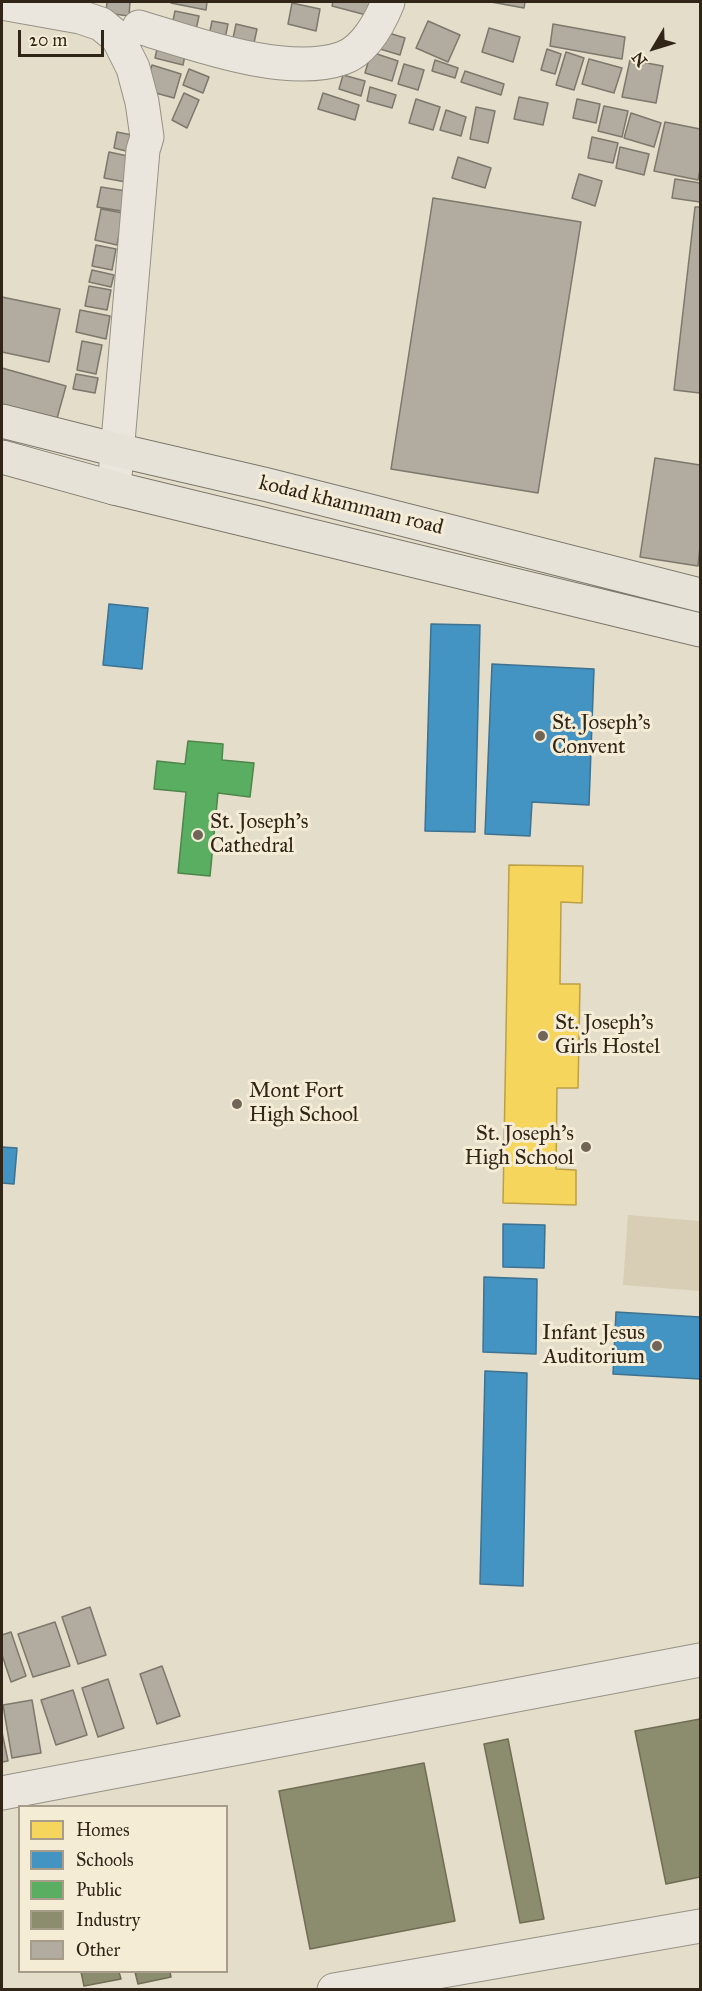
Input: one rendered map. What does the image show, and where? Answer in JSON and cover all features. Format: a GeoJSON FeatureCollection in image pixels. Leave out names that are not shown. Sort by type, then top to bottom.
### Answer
{"type":"FeatureCollection","features":[{"type":"Feature","properties":{"kind":"main road","name":"kodad khammam road"},"geometry":{"type":"LineString","coordinates":[[2,421],[268,485],[700,595]]}},
{"type":"Feature","properties":{"kind":"main road","name":"kodad khammam road"},"geometry":{"type":"LineString","coordinates":[[2,457],[114,488],[700,630]]}},
{"type":"Feature","properties":{"kind":"street"},"geometry":{"type":"LineString","coordinates":[[133,68],[142,14],[237,55],[270,62],[317,63],[345,57],[360,45],[381,21],[388,2]]}},
{"type":"Feature","properties":{"kind":"street"},"geometry":{"type":"LineString","coordinates":[[2,3],[80,17],[101,24],[118,38],[133,68],[142,102],[147,137],[143,150],[114,488]]}},
{"type":"Feature","properties":{"kind":"street"},"geometry":{"type":"LineString","coordinates":[[2,1793],[700,1660]]}},
{"type":"Feature","properties":{"kind":"street"},"geometry":{"type":"LineString","coordinates":[[334,1989],[700,1926]]}},
{"type":"Feature","properties":{"kind":"shaded area"},"geometry":{"type":"Polygon","coordinates":[[[628,1215],[700,1221],[700,1291],[623,1285],[628,1215]]]}},
{"type":"Feature","properties":{"kind":"building: Homes","name":"St. Joseph's Girls Hostel"},"geometry":{"type":"Polygon","coordinates":[[[509,865],[583,866],[582,903],[561,902],[560,984],[580,984],[578,1088],[557,1088],[556,1169],[576,1170],[576,1205],[503,1203],[509,865]]]}},
{"type":"Feature","properties":{"kind":"building: Schools"},"geometry":{"type":"Polygon","coordinates":[[[109,604],[148,608],[142,669],[103,665],[109,604]]]}},
{"type":"Feature","properties":{"kind":"building: Schools"},"geometry":{"type":"Polygon","coordinates":[[[431,624],[480,625],[475,832],[425,831],[431,624]]]}},
{"type":"Feature","properties":{"kind":"building: Schools","name":"St. Joseph's Convent"},"geometry":{"type":"Polygon","coordinates":[[[492,664],[594,669],[589,805],[532,802],[530,836],[485,834],[492,664]]]}},
{"type":"Feature","properties":{"kind":"building: Schools"},"geometry":{"type":"Polygon","coordinates":[[[2,1147],[17,1148],[14,1184],[2,1183],[2,1147]]]}},
{"type":"Feature","properties":{"kind":"building: Schools"},"geometry":{"type":"Polygon","coordinates":[[[503,1224],[545,1225],[544,1268],[503,1267],[503,1224]]]}},
{"type":"Feature","properties":{"kind":"building: Schools"},"geometry":{"type":"Polygon","coordinates":[[[484,1277],[537,1279],[536,1354],[483,1352],[484,1277]]]}},
{"type":"Feature","properties":{"kind":"building: Schools","name":"Infant Jesus Auditorium"},"geometry":{"type":"Polygon","coordinates":[[[616,1312],[700,1317],[700,1379],[613,1374],[616,1312]]]}},
{"type":"Feature","properties":{"kind":"building: Schools"},"geometry":{"type":"Polygon","coordinates":[[[485,1371],[527,1373],[523,1586],[480,1584],[485,1371]]]}},
{"type":"Feature","properties":{"kind":"building: Public","name":"St. Joseph's Cathedral"},"geometry":{"type":"Polygon","coordinates":[[[188,741],[223,744],[222,760],[254,763],[250,797],[218,793],[210,876],[178,873],[186,792],[154,789],[157,761],[185,764],[188,741]]]}},
{"type":"Feature","properties":{"kind":"building: Industry"},"geometry":{"type":"Polygon","coordinates":[[[700,1719],[700,1877],[666,1884],[635,1731],[700,1719]]]}},
{"type":"Feature","properties":{"kind":"building: Industry"},"geometry":{"type":"Polygon","coordinates":[[[508,1739],[544,1919],[520,1923],[484,1744],[508,1739]]]}},
{"type":"Feature","properties":{"kind":"building: Industry"},"geometry":{"type":"Polygon","coordinates":[[[424,1763],[455,1921],[310,1949],[279,1791],[424,1763]]]}},
{"type":"Feature","properties":{"kind":"building: Industry"},"geometry":{"type":"Polygon","coordinates":[[[81,1973],[119,1973],[121,1979],[84,1986],[81,1973]]]}},
{"type":"Feature","properties":{"kind":"building: Industry"},"geometry":{"type":"Polygon","coordinates":[[[135,1973],[170,1973],[171,1977],[138,1984],[135,1973]]]}},
{"type":"Feature","properties":{"kind":"building: Other"},"geometry":{"type":"Polygon","coordinates":[[[107,2],[130,2],[129,16],[106,13],[107,2]]]}},
{"type":"Feature","properties":{"kind":"building: Other"},"geometry":{"type":"Polygon","coordinates":[[[171,2],[207,2],[206,10],[171,2]]]}},
{"type":"Feature","properties":{"kind":"building: Other"},"geometry":{"type":"Polygon","coordinates":[[[333,2],[373,2],[370,16],[332,6],[333,2]]]}},
{"type":"Feature","properties":{"kind":"building: Other"},"geometry":{"type":"Polygon","coordinates":[[[491,2],[525,2],[524,8],[491,2]]]}},
{"type":"Feature","properties":{"kind":"building: Other"},"geometry":{"type":"Polygon","coordinates":[[[292,3],[320,9],[316,31],[288,24],[292,3]]]}},
{"type":"Feature","properties":{"kind":"building: Other"},"geometry":{"type":"Polygon","coordinates":[[[175,11],[199,16],[194,39],[170,34],[175,11]]]}},
{"type":"Feature","properties":{"kind":"building: Other"},"geometry":{"type":"Polygon","coordinates":[[[212,21],[228,24],[223,48],[207,45],[212,21]]]}},
{"type":"Feature","properties":{"kind":"building: Other"},"geometry":{"type":"Polygon","coordinates":[[[428,21],[460,35],[448,62],[416,48],[428,21]]]}},
{"type":"Feature","properties":{"kind":"building: Other"},"geometry":{"type":"Polygon","coordinates":[[[236,24],[257,29],[251,57],[230,52],[236,24]]]}},
{"type":"Feature","properties":{"kind":"building: Other"},"geometry":{"type":"Polygon","coordinates":[[[553,24],[625,37],[622,59],[550,46],[553,24]]]}},
{"type":"Feature","properties":{"kind":"building: Other"},"geometry":{"type":"Polygon","coordinates":[[[489,28],[520,37],[513,62],[482,52],[489,28]]]}},
{"type":"Feature","properties":{"kind":"building: Other"},"geometry":{"type":"Polygon","coordinates":[[[376,29],[405,38],[400,55],[370,46],[376,29]]]}},
{"type":"Feature","properties":{"kind":"building: Other"},"geometry":{"type":"Polygon","coordinates":[[[159,40],[187,46],[183,65],[155,58],[159,40]]]}},
{"type":"Feature","properties":{"kind":"building: Other"},"geometry":{"type":"Polygon","coordinates":[[[547,49],[561,54],[555,74],[541,70],[547,49]]]}},
{"type":"Feature","properties":{"kind":"building: Other"},"geometry":{"type":"Polygon","coordinates":[[[371,52],[398,61],[392,81],[365,73],[371,52]]]}},
{"type":"Feature","properties":{"kind":"building: Other"},"geometry":{"type":"Polygon","coordinates":[[[566,52],[584,58],[574,90],[556,85],[566,52]]]}},
{"type":"Feature","properties":{"kind":"building: Other"},"geometry":{"type":"Polygon","coordinates":[[[589,59],[622,68],[614,93],[582,84],[589,59]]]}},
{"type":"Feature","properties":{"kind":"building: Other"},"geometry":{"type":"Polygon","coordinates":[[[435,60],[458,68],[455,78],[432,71],[435,60]]]}},
{"type":"Feature","properties":{"kind":"building: Other"},"geometry":{"type":"Polygon","coordinates":[[[630,60],[663,66],[656,103],[622,97],[630,60]]]}},
{"type":"Feature","properties":{"kind":"building: Other"},"geometry":{"type":"Polygon","coordinates":[[[404,64],[424,70],[418,90],[398,84],[404,64]]]}},
{"type":"Feature","properties":{"kind":"building: Other"},"geometry":{"type":"Polygon","coordinates":[[[152,65],[181,74],[174,98],[152,92],[147,81],[152,65]]]}},
{"type":"Feature","properties":{"kind":"building: Other"},"geometry":{"type":"Polygon","coordinates":[[[189,69],[209,77],[203,93],[183,85],[189,69]]]}},
{"type":"Feature","properties":{"kind":"building: Other"},"geometry":{"type":"Polygon","coordinates":[[[465,71],[504,84],[501,95],[461,82],[465,71]]]}},
{"type":"Feature","properties":{"kind":"building: Other"},"geometry":{"type":"Polygon","coordinates":[[[343,75],[365,81],[361,96],[339,89],[343,75]]]}},
{"type":"Feature","properties":{"kind":"building: Other"},"geometry":{"type":"Polygon","coordinates":[[[370,87],[396,95],[392,108],[367,101],[370,87]]]}},
{"type":"Feature","properties":{"kind":"building: Other"},"geometry":{"type":"Polygon","coordinates":[[[184,93],[199,100],[187,128],[172,120],[184,93]]]}},
{"type":"Feature","properties":{"kind":"building: Other"},"geometry":{"type":"Polygon","coordinates":[[[323,93],[359,105],[355,120],[318,109],[323,93]]]}},
{"type":"Feature","properties":{"kind":"building: Other"},"geometry":{"type":"Polygon","coordinates":[[[519,97],[548,103],[543,125],[514,119],[519,97]]]}},
{"type":"Feature","properties":{"kind":"building: Other"},"geometry":{"type":"Polygon","coordinates":[[[416,99],[440,107],[433,130],[409,123],[416,99]]]}},
{"type":"Feature","properties":{"kind":"building: Other"},"geometry":{"type":"Polygon","coordinates":[[[577,99],[600,104],[596,123],[573,118],[577,99]]]}},
{"type":"Feature","properties":{"kind":"building: Other"},"geometry":{"type":"Polygon","coordinates":[[[604,106],[628,111],[622,137],[598,131],[604,106]]]}},
{"type":"Feature","properties":{"kind":"building: Other"},"geometry":{"type":"Polygon","coordinates":[[[476,107],[495,111],[488,143],[470,139],[476,107]]]}},
{"type":"Feature","properties":{"kind":"building: Other"},"geometry":{"type":"Polygon","coordinates":[[[446,110],[466,117],[461,136],[440,130],[446,110]]]}},
{"type":"Feature","properties":{"kind":"building: Other"},"geometry":{"type":"Polygon","coordinates":[[[631,113],[661,123],[654,147],[624,138],[631,113]]]}},
{"type":"Feature","properties":{"kind":"building: Other"},"geometry":{"type":"Polygon","coordinates":[[[665,122],[700,129],[698,180],[654,171],[665,122]]]}},
{"type":"Feature","properties":{"kind":"building: Other"},"geometry":{"type":"Polygon","coordinates":[[[117,132],[142,137],[138,154],[114,148],[117,132]]]}},
{"type":"Feature","properties":{"kind":"building: Other"},"geometry":{"type":"Polygon","coordinates":[[[592,137],[618,143],[613,163],[588,158],[592,137]]]}},
{"type":"Feature","properties":{"kind":"building: Other"},"geometry":{"type":"Polygon","coordinates":[[[620,147],[649,154],[644,175],[616,168],[620,147]]]}},
{"type":"Feature","properties":{"kind":"building: Other"},"geometry":{"type":"Polygon","coordinates":[[[109,152],[137,158],[131,183],[104,178],[109,152]]]}},
{"type":"Feature","properties":{"kind":"building: Other"},"geometry":{"type":"Polygon","coordinates":[[[458,157],[491,168],[485,188],[452,178],[458,157]]]}},
{"type":"Feature","properties":{"kind":"building: Other"},"geometry":{"type":"Polygon","coordinates":[[[579,174],[602,181],[595,206],[572,198],[579,174]]]}},
{"type":"Feature","properties":{"kind":"building: Other"},"geometry":{"type":"Polygon","coordinates":[[[675,179],[700,183],[700,202],[672,198],[675,179]]]}},
{"type":"Feature","properties":{"kind":"building: Other"},"geometry":{"type":"Polygon","coordinates":[[[101,187],[126,191],[122,211],[97,207],[101,187]]]}},
{"type":"Feature","properties":{"kind":"building: Other"},"geometry":{"type":"Polygon","coordinates":[[[433,198],[581,222],[538,493],[391,469],[433,198]]]}},
{"type":"Feature","properties":{"kind":"building: Other"},"geometry":{"type":"Polygon","coordinates":[[[695,207],[700,207],[700,393],[674,390],[695,207]]]}},
{"type":"Feature","properties":{"kind":"building: Other"},"geometry":{"type":"Polygon","coordinates":[[[101,209],[123,213],[117,245],[95,240],[101,209]]]}},
{"type":"Feature","properties":{"kind":"building: Other"},"geometry":{"type":"Polygon","coordinates":[[[96,245],[116,249],[112,270],[92,266],[96,245]]]}},
{"type":"Feature","properties":{"kind":"building: Other"},"geometry":{"type":"Polygon","coordinates":[[[92,270],[114,275],[111,287],[89,282],[92,270]]]}},
{"type":"Feature","properties":{"kind":"building: Other"},"geometry":{"type":"Polygon","coordinates":[[[89,286],[111,290],[107,310],[85,306],[89,286]]]}},
{"type":"Feature","properties":{"kind":"building: Other"},"geometry":{"type":"Polygon","coordinates":[[[2,297],[60,309],[49,362],[2,352],[2,297]]]}},
{"type":"Feature","properties":{"kind":"building: Other"},"geometry":{"type":"Polygon","coordinates":[[[80,310],[110,316],[106,339],[76,332],[80,310]]]}},
{"type":"Feature","properties":{"kind":"building: Other"},"geometry":{"type":"Polygon","coordinates":[[[82,341],[102,345],[96,374],[77,370],[82,341]]]}},
{"type":"Feature","properties":{"kind":"building: Other"},"geometry":{"type":"Polygon","coordinates":[[[2,368],[66,386],[56,422],[2,408],[2,368]]]}},
{"type":"Feature","properties":{"kind":"building: Other"},"geometry":{"type":"Polygon","coordinates":[[[76,374],[98,378],[95,393],[73,389],[76,374]]]}},
{"type":"Feature","properties":{"kind":"building: Other"},"geometry":{"type":"Polygon","coordinates":[[[655,458],[700,465],[698,566],[640,557],[655,458]]]}},
{"type":"Feature","properties":{"kind":"building: Other"},"geometry":{"type":"Polygon","coordinates":[[[90,1607],[106,1655],[78,1664],[62,1617],[90,1607]]]}},
{"type":"Feature","properties":{"kind":"building: Other"},"geometry":{"type":"Polygon","coordinates":[[[55,1622],[70,1666],[33,1677],[18,1634],[55,1622]]]}},
{"type":"Feature","properties":{"kind":"building: Other"},"geometry":{"type":"Polygon","coordinates":[[[11,1632],[26,1676],[11,1682],[2,1655],[2,1635],[11,1632]]]}},
{"type":"Feature","properties":{"kind":"building: Other"},"geometry":{"type":"Polygon","coordinates":[[[162,1666],[180,1716],[157,1724],[140,1674],[162,1666]]]}},
{"type":"Feature","properties":{"kind":"building: Other"},"geometry":{"type":"Polygon","coordinates":[[[108,1679],[124,1728],[98,1737],[82,1688],[108,1679]]]}},
{"type":"Feature","properties":{"kind":"building: Other"},"geometry":{"type":"Polygon","coordinates":[[[73,1690],[87,1735],[56,1745],[41,1700],[73,1690]]]}},
{"type":"Feature","properties":{"kind":"building: Other"},"geometry":{"type":"Polygon","coordinates":[[[32,1700],[41,1753],[12,1758],[3,1705],[32,1700]]]}},
{"type":"Feature","properties":{"kind":"building: Other"},"geometry":{"type":"Polygon","coordinates":[[[2,1732],[8,1761],[2,1762],[2,1732]]]}},
{"type":"Feature","properties":{"kind":"place","name":"St. Joseph's Convent"},"geometry":{"type":"Point","coordinates":[540,736]}},
{"type":"Feature","properties":{"kind":"place","name":"St. Joseph's Cathedral"},"geometry":{"type":"Point","coordinates":[198,835]}},
{"type":"Feature","properties":{"kind":"place","name":"St. Joseph's Girls Hostel"},"geometry":{"type":"Point","coordinates":[543,1036]}},
{"type":"Feature","properties":{"kind":"place","name":"Mont Fort High School"},"geometry":{"type":"Point","coordinates":[237,1104]}},
{"type":"Feature","properties":{"kind":"place","name":"St. Joseph's High School"},"geometry":{"type":"Point","coordinates":[586,1147]}},
{"type":"Feature","properties":{"kind":"place","name":"Infant Jesus Auditorium"},"geometry":{"type":"Point","coordinates":[657,1346]}}]}
